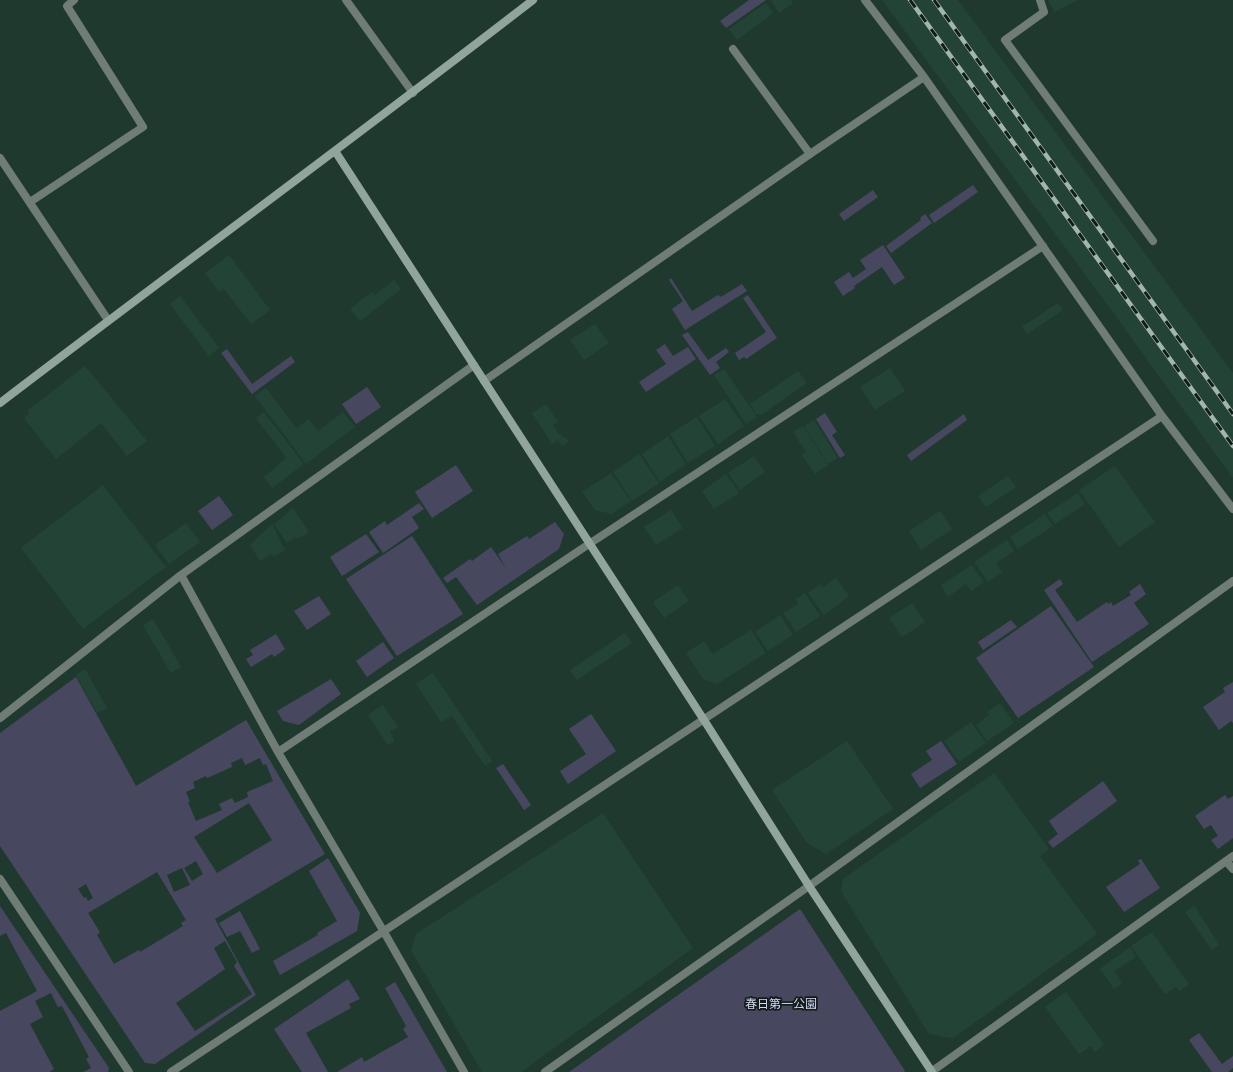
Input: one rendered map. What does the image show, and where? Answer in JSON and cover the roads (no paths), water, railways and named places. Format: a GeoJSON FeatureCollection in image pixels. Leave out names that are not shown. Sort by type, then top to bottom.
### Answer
{"type":"FeatureCollection","features":[{"type":"Feature","properties":{"kind":"street"},"geometry":{"type":"LineString","coordinates":[[30,202],[143,127],[67,6],[74,0]]}},
{"type":"Feature","properties":{"kind":"street"},"geometry":{"type":"LineString","coordinates":[[346,0],[413,93]]}},
{"type":"Feature","properties":{"kind":"street"},"geometry":{"type":"LineString","coordinates":[[0,403],[108,320],[413,93],[533,0]]}},
{"type":"Feature","properties":{"kind":"street"},"geometry":{"type":"LineString","coordinates":[[865,0],[924,77],[1162,416],[1233,509]]}},
{"type":"Feature","properties":{"kind":"street"},"geometry":{"type":"LineString","coordinates":[[1040,0],[1044,12],[1005,40],[1153,241]]}},
{"type":"Feature","properties":{"kind":"street"},"geometry":{"type":"LineString","coordinates":[[733,49],[810,154]]}},
{"type":"Feature","properties":{"kind":"street"},"geometry":{"type":"LineString","coordinates":[[484,381],[810,154],[924,77]]}},
{"type":"Feature","properties":{"kind":"street"},"geometry":{"type":"LineString","coordinates":[[335,151],[704,720],[809,886],[932,1072],[1230,858],[1233,869]]}},
{"type":"Feature","properties":{"kind":"street"},"geometry":{"type":"LineString","coordinates":[[0,158],[108,320]]}},
{"type":"Feature","properties":{"kind":"street"},"geometry":{"type":"LineString","coordinates":[[278,752],[589,544],[1043,246]]}},
{"type":"Feature","properties":{"kind":"street"},"geometry":{"type":"LineString","coordinates":[[0,718],[181,575],[474,365]]}},
{"type":"Feature","properties":{"kind":"street"},"geometry":{"type":"LineString","coordinates":[[170,1072],[384,932],[1162,416]]}},
{"type":"Feature","properties":{"kind":"street"},"geometry":{"type":"LineString","coordinates":[[181,575],[278,752],[464,1072]]}},
{"type":"Feature","properties":{"kind":"street"},"geometry":{"type":"LineString","coordinates":[[545,1072],[809,886],[1233,581]]}},
{"type":"Feature","properties":{"kind":"street"},"geometry":{"type":"LineString","coordinates":[[0,879],[129,1072]]}},
{"type":"Feature","properties":{"kind":"railway"},"geometry":{"type":"LineString","coordinates":[[910,0],[1233,446]]}},
{"type":"Feature","properties":{"kind":"railway"},"geometry":{"type":"LineString","coordinates":[[934,0],[1233,414]]}},
{"type":"Feature","properties":{"kind":"park label","name":"春日第一公園"},"geometry":{"type":"Point","coordinates":[781,1005]}}]}
